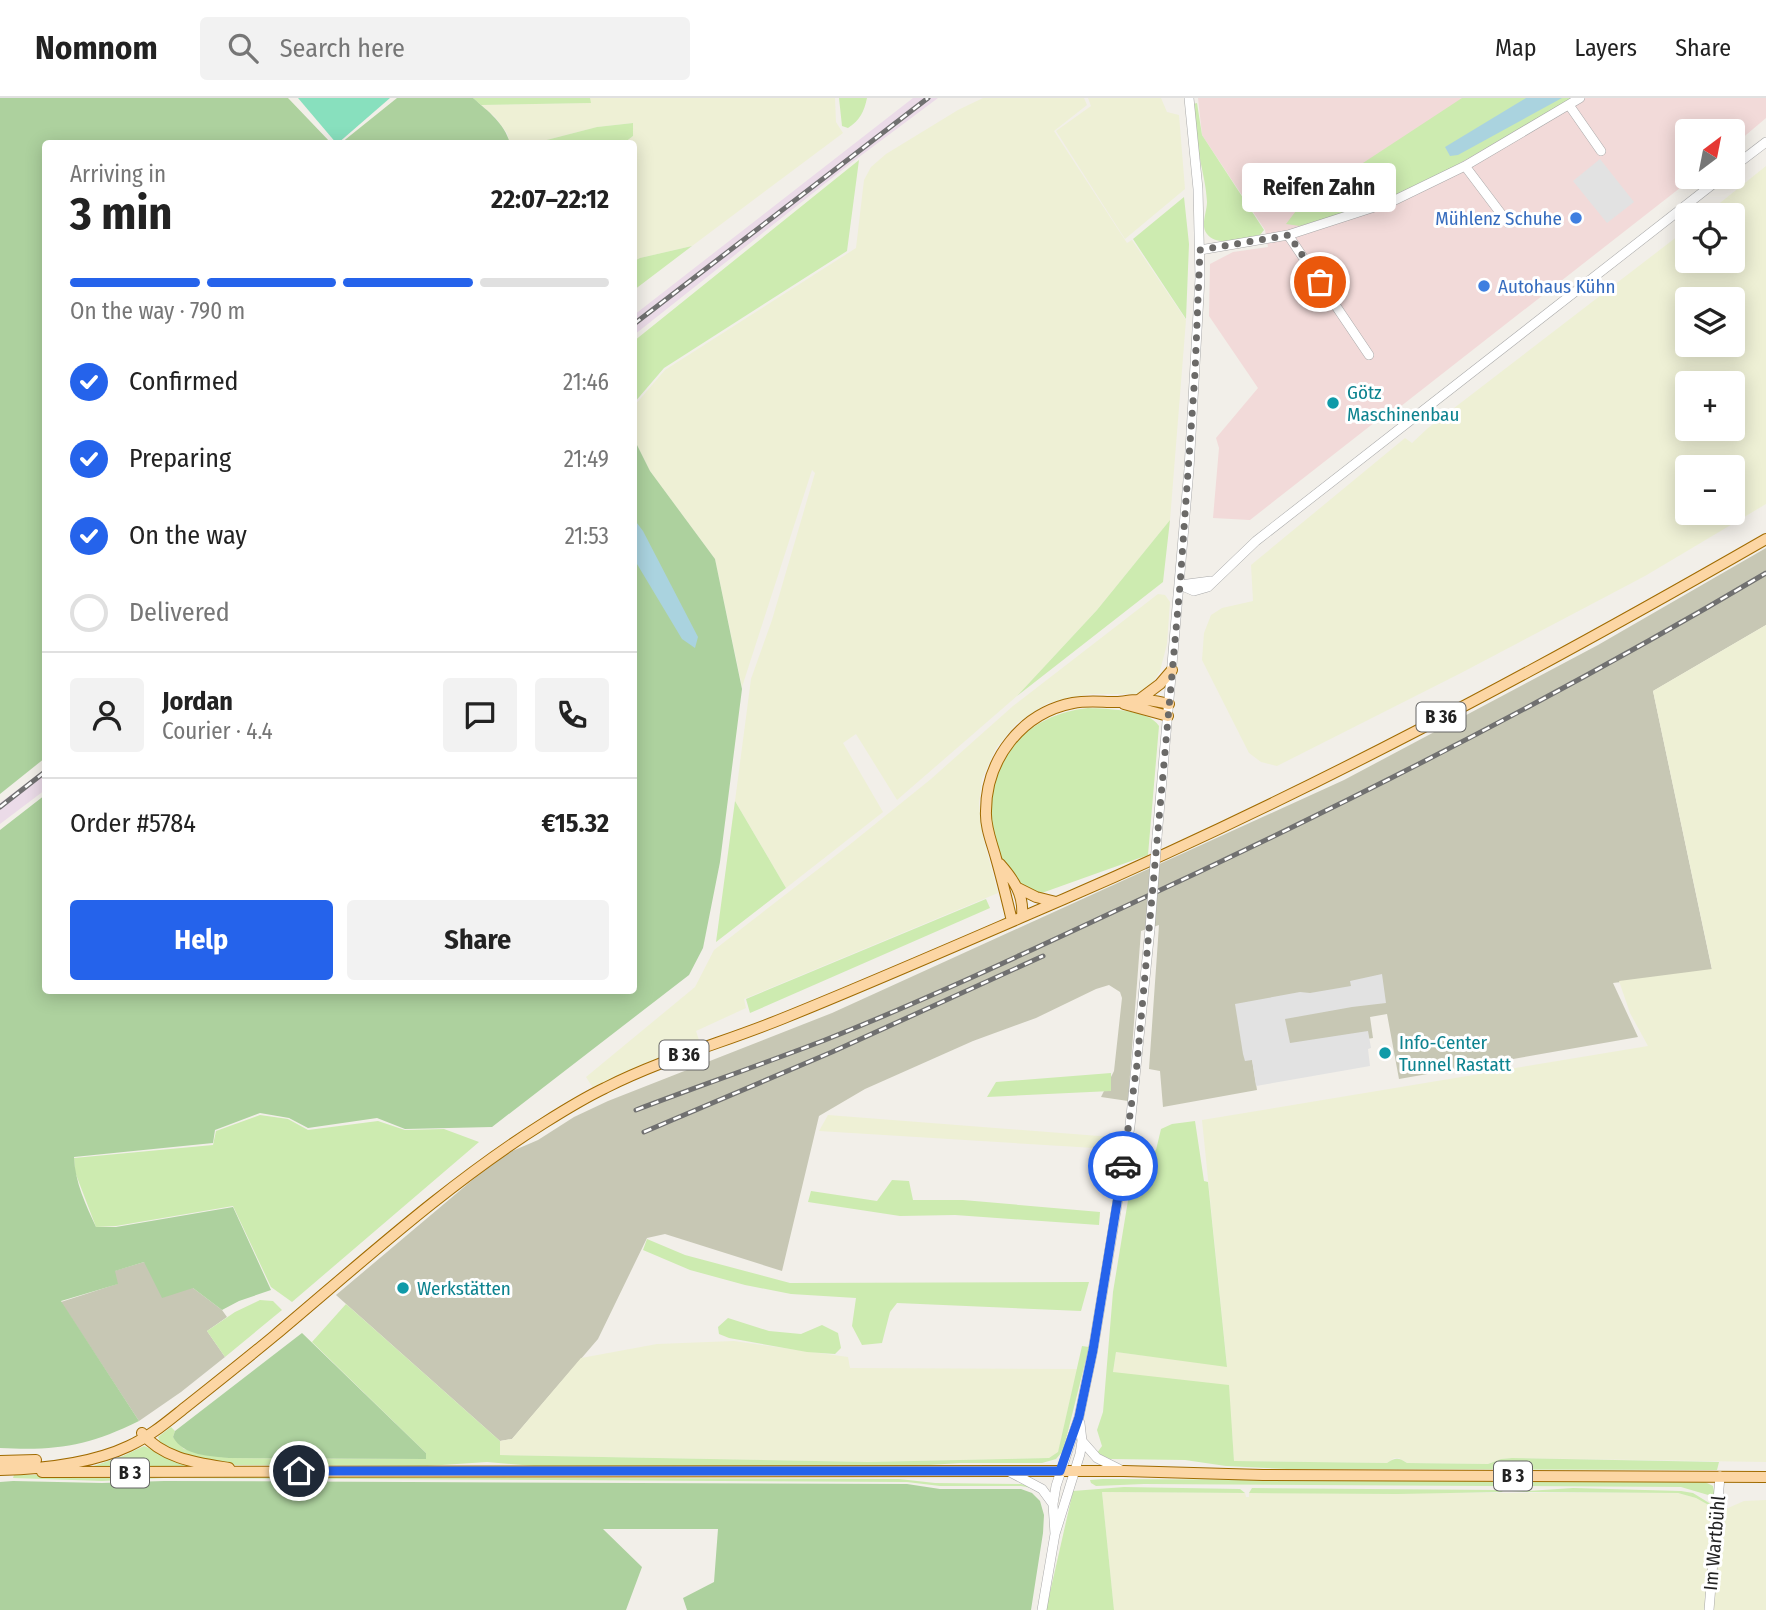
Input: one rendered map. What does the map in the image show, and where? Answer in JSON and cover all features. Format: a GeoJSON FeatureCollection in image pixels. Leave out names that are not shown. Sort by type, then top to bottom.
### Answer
{"type":"FeatureCollection","features":[{"type":"Feature","properties":{"kind":"main road","name":"B 36"},"geometry":{"type":"LineString","coordinates":[[14,1470],[103,1456],[168,1423],[486,1163],[552,1118],[616,1083],[781,1019],[1017,919],[1255,812],[1424,726],[1654,603],[1766,539]]}},
{"type":"Feature","properties":{"kind":"main road"},"geometry":{"type":"LineString","coordinates":[[1140,699],[1160,684],[1172,670]]}},
{"type":"Feature","properties":{"kind":"main road"},"geometry":{"type":"LineString","coordinates":[[1118,702],[1140,699],[1169,710]]}},
{"type":"Feature","properties":{"kind":"main road"},"geometry":{"type":"LineString","coordinates":[[1017,919],[996,859],[985,814],[987,789],[1004,748],[1017,733],[1048,710],[1072,703],[1118,702],[1169,710]]}},
{"type":"Feature","properties":{"kind":"main road"},"geometry":{"type":"LineString","coordinates":[[996,859],[1018,888],[1022,898],[1017,919]]}},
{"type":"Feature","properties":{"kind":"main road"},"geometry":{"type":"LineString","coordinates":[[1018,888],[1036,897],[1056,902]]}},
{"type":"Feature","properties":{"kind":"main road","name":"B 3"},"geometry":{"type":"LineString","coordinates":[[0,1461],[26,1461],[83,1454],[144,1435],[159,1448],[183,1459],[245,1471]]}},
{"type":"Feature","properties":{"kind":"main road","name":"B 3"},"geometry":{"type":"LineString","coordinates":[[0,1470],[193,1474],[245,1471],[1124,1471],[1263,1475],[1766,1477]]}},
{"type":"Feature","properties":{"kind":"street"},"geometry":{"type":"LineString","coordinates":[[1055,1534],[1053,1504],[1060,1471],[1079,1417],[1093,1350],[1130,1126],[1150,929],[1180,585],[1195,373],[1200,250],[1198,190],[1189,98]]}},
{"type":"Feature","properties":{"kind":"street"},"geometry":{"type":"LineString","coordinates":[[1200,250],[1289,235],[1393,201],[1465,166],[1580,98]]}},
{"type":"Feature","properties":{"kind":"street"},"geometry":{"type":"LineString","coordinates":[[1569,105],[1601,151]]}},
{"type":"Feature","properties":{"kind":"street"},"geometry":{"type":"LineString","coordinates":[[1745,158],[1766,142]]}},
{"type":"Feature","properties":{"kind":"street"},"geometry":{"type":"LineString","coordinates":[[1465,166],[1508,223]]}},
{"type":"Feature","properties":{"kind":"street"},"geometry":{"type":"LineString","coordinates":[[1180,585],[1213,581],[1266,533],[1707,189]]}},
{"type":"Feature","properties":{"kind":"street"},"geometry":{"type":"LineString","coordinates":[[1289,235],[1369,355]]}},
{"type":"Feature","properties":{"kind":"street"},"geometry":{"type":"LineString","coordinates":[[1042,1610],[1055,1534],[1082,1441],[1079,1417]]}},
{"type":"Feature","properties":{"kind":"street"},"geometry":{"type":"LineString","coordinates":[[1082,1441],[1097,1458],[1124,1471]]}},
{"type":"Feature","properties":{"kind":"street"},"geometry":{"type":"LineString","coordinates":[[1009,1472],[1042,1489],[1053,1504]]}},
{"type":"Feature","properties":{"kind":"street","name":"Im Wartbühl"},"geometry":{"type":"LineString","coordinates":[[1709,1610],[1720,1476]]}},
{"type":"Feature","properties":{"kind":"shaded area"},"geometry":{"type":"Polygon","coordinates":[[[590,98],[835,98],[836,122],[843,133],[692,246],[637,260],[637,140],[628,140],[633,136],[632,123],[597,127],[547,140],[509,140],[495,117],[481,105],[590,103],[590,98]]]}},
{"type":"Feature","properties":{"kind":"shaded area"},"geometry":{"type":"Polygon","coordinates":[[[913,98],[938,98],[851,163],[637,333],[637,313],[913,98]]]}},
{"type":"Feature","properties":{"kind":"shaded area"},"geometry":{"type":"Polygon","coordinates":[[[983,98],[1084,98],[1087,105],[1054,131],[1127,243],[1132,240],[1186,320],[1170,520],[1097,610],[1017,696],[897,800],[856,734],[843,743],[883,812],[786,888],[735,801],[751,679],[772,620],[815,473],[812,470],[742,687],[715,559],[650,471],[637,445],[637,403],[665,370],[856,248],[864,180],[871,167],[886,154],[958,110],[983,98]]]}},
{"type":"Feature","properties":{"kind":"shaded area"},"geometry":{"type":"Polygon","coordinates":[[[1088,98],[1161,98],[1167,112],[1179,115],[1185,189],[1125,239],[1056,131],[1091,106],[1088,98]]]}},
{"type":"Feature","properties":{"kind":"shaded area"},"geometry":{"type":"Polygon","coordinates":[[[1198,98],[1766,98],[1766,118],[1745,136],[1745,119],[1675,119],[1675,189],[1679,189],[1396,410],[1393,408],[1250,520],[1213,518],[1219,448],[1216,438],[1258,388],[1209,316],[1210,264],[1233,252],[1268,247],[1265,230],[1202,135],[1198,98]]]}},
{"type":"Feature","properties":{"kind":"shaded area"},"geometry":{"type":"Polygon","coordinates":[[[1600,159],[1634,202],[1607,223],[1573,181],[1600,159]]]}},
{"type":"Feature","properties":{"kind":"shaded area"},"geometry":{"type":"Polygon","coordinates":[[[1766,166],[1766,504],[1745,516],[1745,455],[1675,455],[1675,525],[1731,525],[1645,576],[1277,766],[1261,762],[1249,753],[1202,660],[1204,633],[1211,615],[1222,608],[1253,601],[1251,565],[1405,438],[1412,443],[1675,238],[1675,273],[1745,273],[1745,203],[1720,203],[1737,189],[1745,189],[1745,183],[1766,166]]]}},
{"type":"Feature","properties":{"kind":"shaded area"},"geometry":{"type":"Polygon","coordinates":[[[1766,548],[1766,625],[1653,691],[1712,970],[1613,983],[1638,1037],[1399,1079],[1387,1014],[1370,1017],[1373,1038],[1252,1059],[1257,1090],[1163,1107],[1160,1071],[1149,1069],[1159,925],[1141,931],[1128,1101],[1101,1097],[1114,1071],[1122,998],[1120,992],[1109,985],[865,1089],[819,1116],[782,1271],[665,1234],[647,1238],[598,1339],[512,1439],[500,1441],[336,1295],[476,1177],[510,1152],[538,1140],[574,1117],[608,1101],[832,1013],[1344,780],[1598,645],[1766,548]]]}},
{"type":"Feature","properties":{"kind":"shaded area"},"geometry":{"type":"Polygon","coordinates":[[[1158,594],[1165,595],[1170,602],[1167,644],[1160,671],[1152,684],[1137,694],[1090,694],[1048,703],[1017,723],[996,748],[982,779],[979,803],[982,833],[998,893],[744,999],[746,1008],[696,1031],[699,1040],[593,1088],[586,1077],[695,987],[714,950],[931,779],[1013,706],[1158,594]]]}},
{"type":"Feature","properties":{"kind":"shaded area"},"geometry":{"type":"Polygon","coordinates":[[[1766,625],[1766,1462],[1512,1458],[1488,1464],[1407,1463],[1399,1458],[1387,1463],[1234,1461],[1232,1432],[1113,1372],[1116,1352],[1227,1366],[1202,1120],[1648,1046],[1630,1013],[1619,981],[1712,969],[1653,691],[1766,625]]]}},
{"type":"Feature","properties":{"kind":"shaded area"},"geometry":{"type":"Polygon","coordinates":[[[42,771],[42,792],[0,824],[0,803],[42,771]]]}},
{"type":"Feature","properties":{"kind":"shaded area"},"geometry":{"type":"Polygon","coordinates":[[[1382,974],[1386,1003],[1285,1019],[1290,1043],[1368,1031],[1370,1066],[1256,1086],[1252,1060],[1245,1061],[1243,1054],[1235,1004],[1351,986],[1350,981],[1382,974]]]}},
{"type":"Feature","properties":{"kind":"shaded area"},"geometry":{"type":"Polygon","coordinates":[[[828,1115],[1112,1137],[1111,1149],[819,1131],[828,1115]]]}},
{"type":"Feature","properties":{"kind":"shaded area"},"geometry":{"type":"Polygon","coordinates":[[[144,1262],[193,1288],[227,1317],[207,1331],[225,1357],[139,1421],[61,1302],[117,1284],[114,1271],[144,1262]]]}},
{"type":"Feature","properties":{"kind":"shaded area"},"geometry":{"type":"Polygon","coordinates":[[[734,1341],[848,1357],[850,1368],[1077,1369],[1058,1453],[1049,1458],[868,1462],[499,1455],[500,1441],[512,1439],[581,1358],[657,1344],[734,1341]]]}},
{"type":"Feature","properties":{"kind":"shaded area"},"geometry":{"type":"Polygon","coordinates":[[[1102,1492],[1245,1493],[1246,1497],[1249,1497],[1249,1493],[1678,1493],[1696,1498],[1714,1508],[1728,1508],[1744,1501],[1766,1500],[1766,1610],[1114,1610],[1102,1492]]]}},
{"type":"Feature","properties":{"kind":"green space"},"geometry":{"type":"Polygon","coordinates":[[[0,98],[288,98],[328,140],[42,140],[42,760],[0,794],[0,98]]]}},
{"type":"Feature","properties":{"kind":"green space"},"geometry":{"type":"Polygon","coordinates":[[[298,98],[390,98],[342,140],[334,140],[298,98]]]}},
{"type":"Feature","properties":{"kind":"green space"},"geometry":{"type":"Polygon","coordinates":[[[397,98],[473,98],[500,124],[509,140],[345,140],[397,98]]]}},
{"type":"Feature","properties":{"kind":"green space"},"geometry":{"type":"Polygon","coordinates":[[[473,98],[590,98],[591,103],[481,105],[473,98]]]}},
{"type":"Feature","properties":{"kind":"green space"},"geometry":{"type":"Polygon","coordinates":[[[839,98],[867,98],[861,115],[848,128],[842,126],[839,98]]]}},
{"type":"Feature","properties":{"kind":"green space"},"geometry":{"type":"Polygon","coordinates":[[[1462,98],[1573,98],[1436,177],[1390,199],[1300,226],[1286,224],[1302,203],[1462,98]]]}},
{"type":"Feature","properties":{"kind":"green space"},"geometry":{"type":"Polygon","coordinates":[[[1197,103],[1202,135],[1264,230],[1260,235],[1224,241],[1212,238],[1205,231],[1207,196],[1193,104],[1197,103]]]}},
{"type":"Feature","properties":{"kind":"green space"},"geometry":{"type":"Polygon","coordinates":[[[633,123],[633,136],[628,140],[547,140],[597,127],[633,123]]]}},
{"type":"Feature","properties":{"kind":"green space"},"geometry":{"type":"Polygon","coordinates":[[[859,160],[847,251],[664,368],[637,400],[637,339],[859,160]]]}},
{"type":"Feature","properties":{"kind":"green space"},"geometry":{"type":"Polygon","coordinates":[[[1184,197],[1189,244],[1186,319],[1133,239],[1184,197]]]}},
{"type":"Feature","properties":{"kind":"green space"},"geometry":{"type":"Polygon","coordinates":[[[692,246],[637,288],[637,260],[692,246]]]}},
{"type":"Feature","properties":{"kind":"green space"},"geometry":{"type":"Polygon","coordinates":[[[637,445],[650,471],[715,559],[742,689],[720,862],[703,948],[689,975],[492,1127],[405,1129],[377,1118],[308,1128],[289,1118],[260,1113],[215,1130],[213,1143],[74,1157],[79,1185],[96,1227],[116,1227],[233,1207],[271,1290],[222,1310],[193,1288],[162,1298],[144,1262],[115,1271],[118,1284],[61,1301],[139,1421],[88,1441],[39,1449],[0,1448],[0,830],[42,797],[42,994],[637,994],[637,445]]]}},
{"type":"Feature","properties":{"kind":"green space"},"geometry":{"type":"Polygon","coordinates":[[[1170,520],[1163,582],[1017,696],[1097,610],[1170,520]]]}},
{"type":"Feature","properties":{"kind":"green space"},"geometry":{"type":"Polygon","coordinates":[[[1088,708],[1137,713],[1154,720],[1159,726],[1148,855],[1039,894],[1015,882],[1005,867],[995,838],[991,813],[992,790],[998,769],[1009,750],[1024,735],[1042,722],[1064,713],[1088,708]]]}},
{"type":"Feature","properties":{"kind":"green space"},"geometry":{"type":"Polygon","coordinates":[[[735,801],[786,888],[716,942],[735,801]]]}},
{"type":"Feature","properties":{"kind":"green space"},"geometry":{"type":"Polygon","coordinates":[[[986,899],[990,908],[750,1013],[746,999],[986,899]]]}},
{"type":"Feature","properties":{"kind":"green space"},"geometry":{"type":"Polygon","coordinates":[[[1111,1073],[1111,1091],[987,1097],[996,1082],[1111,1073]]]}},
{"type":"Feature","properties":{"kind":"green space"},"geometry":{"type":"Polygon","coordinates":[[[260,1115],[288,1119],[308,1130],[378,1121],[405,1130],[444,1129],[479,1142],[292,1302],[271,1287],[233,1206],[96,1227],[75,1172],[74,1158],[213,1145],[216,1131],[260,1115]]]}},
{"type":"Feature","properties":{"kind":"green space"},"geometry":{"type":"Polygon","coordinates":[[[1195,1121],[1204,1181],[1208,1182],[1227,1367],[1116,1352],[1113,1372],[1229,1385],[1234,1461],[1387,1463],[1397,1459],[1407,1463],[1488,1464],[1512,1458],[1719,1462],[1717,1470],[1287,1469],[1226,1466],[1185,1460],[1110,1459],[1097,1453],[1102,1446],[1097,1430],[1103,1412],[1113,1292],[1133,1170],[1140,1161],[1156,1150],[1161,1129],[1172,1124],[1195,1121]]]}},
{"type":"Feature","properties":{"kind":"green space"},"geometry":{"type":"Polygon","coordinates":[[[892,1180],[909,1181],[913,1200],[963,1200],[1100,1212],[1099,1225],[955,1215],[900,1216],[808,1202],[811,1191],[877,1201],[892,1180]]]}},
{"type":"Feature","properties":{"kind":"green space"},"geometry":{"type":"Polygon","coordinates":[[[647,1239],[685,1255],[790,1283],[1089,1282],[1081,1311],[897,1303],[890,1312],[882,1343],[862,1345],[852,1326],[856,1298],[791,1294],[690,1270],[643,1250],[647,1239]]]}},
{"type":"Feature","properties":{"kind":"green space"},"geometry":{"type":"Polygon","coordinates":[[[260,1300],[273,1301],[282,1310],[225,1357],[207,1331],[235,1312],[260,1300]]]}},
{"type":"Feature","properties":{"kind":"green space"},"geometry":{"type":"Polygon","coordinates":[[[346,1304],[500,1441],[500,1455],[868,1462],[1049,1458],[1058,1452],[1082,1346],[1089,1347],[1063,1451],[1056,1459],[1042,1463],[960,1463],[899,1467],[534,1466],[487,1462],[427,1466],[225,1465],[193,1459],[161,1445],[158,1437],[171,1427],[175,1431],[173,1437],[184,1449],[229,1458],[425,1459],[426,1453],[312,1342],[346,1304]]]}},
{"type":"Feature","properties":{"kind":"green space"},"geometry":{"type":"Polygon","coordinates":[[[728,1318],[769,1331],[801,1334],[822,1325],[838,1333],[841,1348],[835,1354],[807,1352],[729,1338],[719,1334],[718,1327],[728,1318]]]}},
{"type":"Feature","properties":{"kind":"green space"},"geometry":{"type":"Polygon","coordinates":[[[302,1333],[426,1453],[426,1459],[229,1458],[198,1454],[178,1443],[173,1437],[175,1431],[302,1333]]]}},
{"type":"Feature","properties":{"kind":"green space"},"geometry":{"type":"Polygon","coordinates":[[[144,1446],[169,1457],[211,1470],[85,1469],[144,1446]]]}},
{"type":"Feature","properties":{"kind":"green space"},"geometry":{"type":"Polygon","coordinates":[[[14,1475],[78,1478],[266,1477],[899,1479],[935,1483],[1021,1484],[1037,1489],[1021,1486],[940,1486],[907,1482],[164,1478],[102,1481],[13,1478],[14,1475]]]}},
{"type":"Feature","properties":{"kind":"green space"},"geometry":{"type":"Polygon","coordinates":[[[1090,1480],[1705,1482],[1713,1486],[1715,1497],[1681,1487],[1096,1486],[1090,1480]]]}},
{"type":"Feature","properties":{"kind":"green space"},"geometry":{"type":"Polygon","coordinates":[[[0,1482],[907,1484],[940,1489],[1021,1489],[1032,1493],[1040,1501],[1044,1515],[1031,1610],[687,1610],[683,1598],[714,1582],[718,1529],[603,1529],[642,1567],[626,1610],[0,1610],[0,1482]]]}},
{"type":"Feature","properties":{"kind":"green space"},"geometry":{"type":"Polygon","coordinates":[[[1124,1487],[1240,1489],[1245,1493],[1102,1492],[1114,1610],[1046,1610],[1073,1491],[1124,1487]]]}},
{"type":"Feature","properties":{"kind":"green space"},"geometry":{"type":"Polygon","coordinates":[[[1252,1488],[1500,1490],[1503,1492],[1249,1493],[1252,1488]]]}},
{"type":"Feature","properties":{"kind":"green space"},"geometry":{"type":"Polygon","coordinates":[[[1573,1488],[1681,1491],[1693,1493],[1714,1508],[1696,1498],[1678,1493],[1512,1492],[1573,1488]]]}},
{"type":"Feature","properties":{"kind":"water"},"geometry":{"type":"Polygon","coordinates":[[[1526,98],[1562,98],[1458,155],[1450,156],[1445,147],[1526,98]]]}},
{"type":"Feature","properties":{"kind":"water"},"geometry":{"type":"Polygon","coordinates":[[[637,523],[698,637],[695,648],[682,639],[637,564],[637,523]]]}},
{"type":"Feature","properties":{"kind":"railway"},"geometry":{"type":"LineString","coordinates":[[637,322],[928,98]]}},
{"type":"Feature","properties":{"kind":"railway"},"geometry":{"type":"LineString","coordinates":[[636,1110],[825,1040],[900,1009],[1206,869],[1530,706],[1766,573]]}},
{"type":"Feature","properties":{"kind":"railway"},"geometry":{"type":"LineString","coordinates":[[0,807],[42,774]]}},
{"type":"Feature","properties":{"kind":"railway"},"geometry":{"type":"LineString","coordinates":[[644,1132],[832,1052],[1043,956]]}},
{"type":"Feature","properties":{"kind":"way so far"},"geometry":{"type":"LineString","coordinates":[[1123,1166],[1137,1064],[1180,585],[1195,373],[1200,250],[1289,235],[1320,282]]}},
{"type":"Feature","properties":{"kind":"place","name":"Mühlenz Schuhe"},"geometry":{"type":"Point","coordinates":[1576,218]}},
{"type":"Feature","properties":{"kind":"place","name":"Reifen Zahn"},"geometry":{"type":"Point","coordinates":[1320,282]}},
{"type":"Feature","properties":{"kind":"place","name":"Autohaus Kühn"},"geometry":{"type":"Point","coordinates":[1484,286]}},
{"type":"Feature","properties":{"kind":"place","name":"Götz Maschinenbau"},"geometry":{"type":"Point","coordinates":[1333,403]}},
{"type":"Feature","properties":{"kind":"place","name":"Info-Center Tunnel Rastatt"},"geometry":{"type":"Point","coordinates":[1385,1053]}},
{"type":"Feature","properties":{"kind":"place","name":"Werkstätten"},"geometry":{"type":"Point","coordinates":[403,1288]}},
{"type":"Feature","properties":{"kind":"route"},"geometry":{"type":"LineString","coordinates":[[299,1471],[1060,1471],[1079,1417],[1093,1350],[1123,1166]]}}]}
